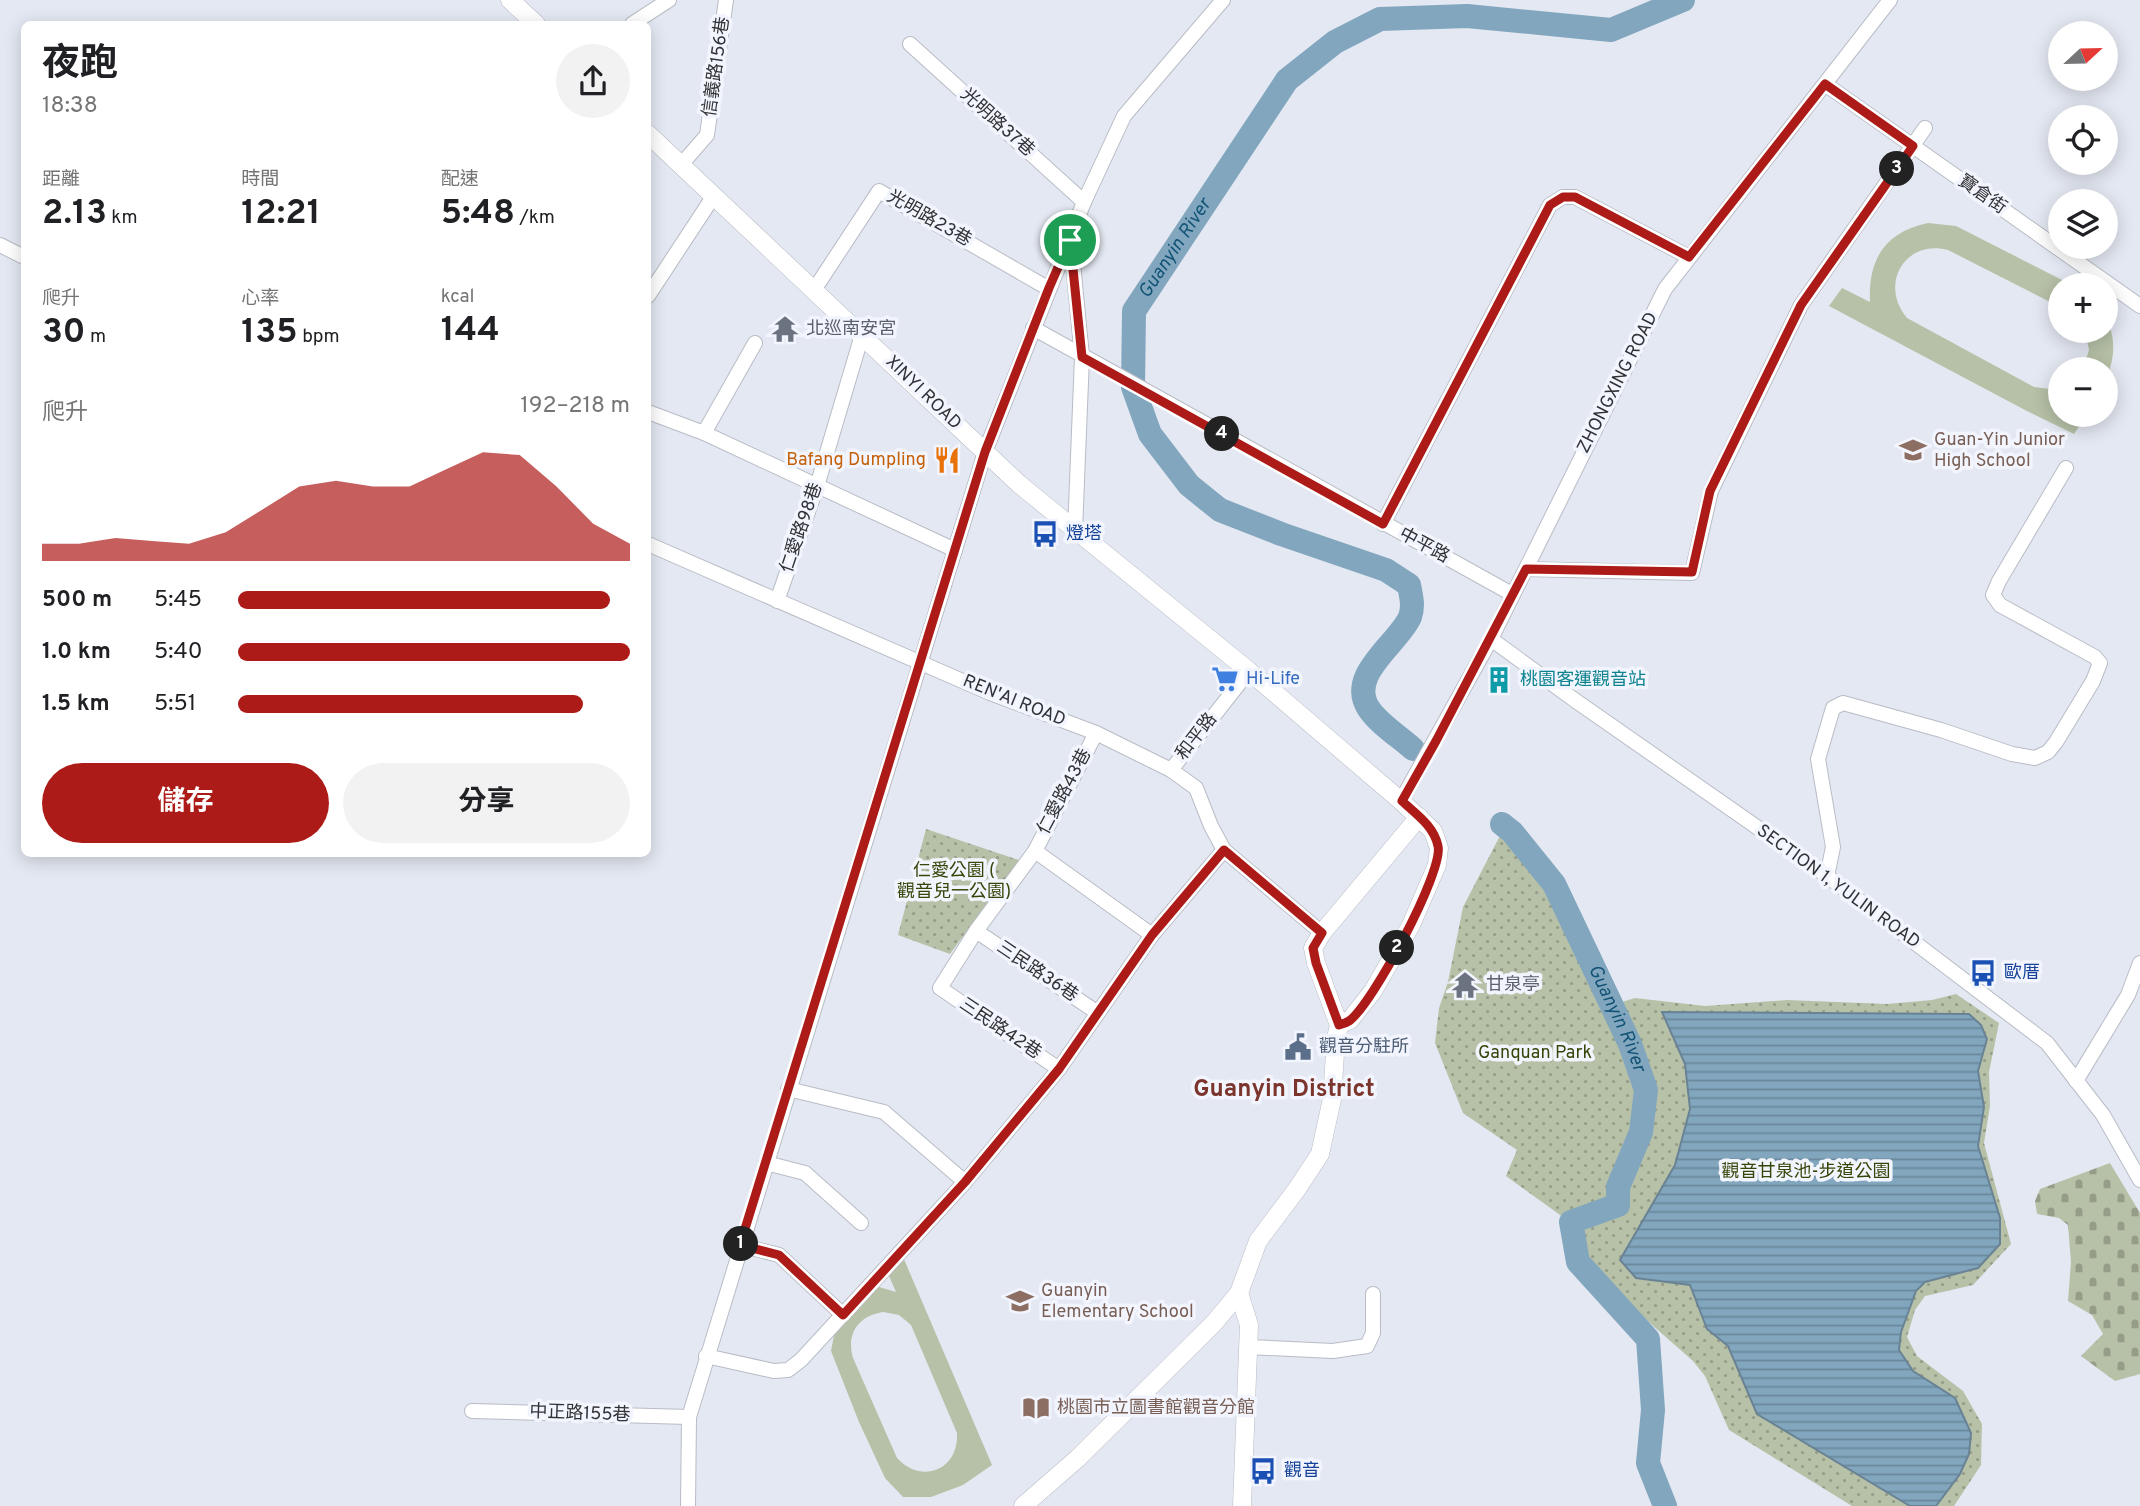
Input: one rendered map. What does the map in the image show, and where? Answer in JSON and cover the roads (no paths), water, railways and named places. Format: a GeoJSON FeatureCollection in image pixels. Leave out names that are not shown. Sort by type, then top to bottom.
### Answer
{"type":"FeatureCollection","features":[{"type":"Feature","properties":{"kind":"main road"},"geometry":{"type":"LineString","coordinates":[[510,0],[533,21]]}},
{"type":"Feature","properties":{"kind":"main road","name":"XINYI ROAD"},"geometry":{"type":"LineString","coordinates":[[651,137],[1019,484],[1249,671],[1402,801],[1433,831],[1439,848],[1437,865],[1411,925],[1380,981],[1350,1020],[1339,1025]]}},
{"type":"Feature","properties":{"kind":"main road"},"geometry":{"type":"LineString","coordinates":[[1023,1506],[1107,1429],[1214,1323],[1239,1293],[1258,1241],[1320,1154],[1332,1099],[1339,1025],[1313,951],[1314,944],[1419,817]]}},
{"type":"Feature","properties":{"kind":"main road"},"geometry":{"type":"LineString","coordinates":[[1239,1293],[1249,1325],[1242,1506]]}},
{"type":"Feature","properties":{"kind":"street"},"geometry":{"type":"LineString","coordinates":[[637,21],[669,0]]}},
{"type":"Feature","properties":{"kind":"street","name":"信義路156巷"},"geometry":{"type":"LineString","coordinates":[[680,166],[707,135],[726,0]]}},
{"type":"Feature","properties":{"kind":"street"},"geometry":{"type":"LineString","coordinates":[[688,1506],[689,1417],[706,1356],[985,452],[1084,202],[1124,116],[1223,0]]}},
{"type":"Feature","properties":{"kind":"street","name":"ZHONGXING ROAD"},"geometry":{"type":"LineString","coordinates":[[1402,801],[1491,639],[1665,289],[1890,0]]}},
{"type":"Feature","properties":{"kind":"street","name":"光明路37巷"},"geometry":{"type":"LineString","coordinates":[[910,44],[1084,202]]}},
{"type":"Feature","properties":{"kind":"street","name":"寶倉街"},"geometry":{"type":"LineString","coordinates":[[1825,84],[2140,306]]}},
{"type":"Feature","properties":{"kind":"street"},"geometry":{"type":"LineString","coordinates":[[1526,569],[1692,572],[1710,491],[1801,305],[1925,128]]}},
{"type":"Feature","properties":{"kind":"street","name":"光明路23巷"},"geometry":{"type":"LineString","coordinates":[[814,290],[879,191],[1045,286]]}},
{"type":"Feature","properties":{"kind":"street"},"geometry":{"type":"LineString","coordinates":[[651,291],[713,197]]}},
{"type":"Feature","properties":{"kind":"street","name":"中平路"},"geometry":{"type":"LineString","coordinates":[[1512,594],[1383,524],[1550,205],[1563,197],[1575,197],[1689,257]]}},
{"type":"Feature","properties":{"kind":"street"},"geometry":{"type":"LineString","coordinates":[[1070,240],[1082,357],[1075,530]]}},
{"type":"Feature","properties":{"kind":"street"},"geometry":{"type":"LineString","coordinates":[[0,245],[21,256]]}},
{"type":"Feature","properties":{"kind":"street"},"geometry":{"type":"LineString","coordinates":[[1033,328],[1383,524]]}},
{"type":"Feature","properties":{"kind":"street","name":"仁愛路98巷"},"geometry":{"type":"LineString","coordinates":[[777,601],[817,486],[862,335]]}},
{"type":"Feature","properties":{"kind":"street"},"geometry":{"type":"LineString","coordinates":[[704,433],[755,343]]}},
{"type":"Feature","properties":{"kind":"street"},"geometry":{"type":"LineString","coordinates":[[651,413],[704,433],[955,550]]}},
{"type":"Feature","properties":{"kind":"street"},"geometry":{"type":"LineString","coordinates":[[1827,876],[1833,846],[1818,759],[1833,708],[1843,703],[1941,730],[2012,754],[2035,758],[2048,752],[2093,681],[2099,663],[2095,657],[2000,606],[1993,594],[2066,468]]}},
{"type":"Feature","properties":{"kind":"street","name":"REN'AI ROAD"},"geometry":{"type":"LineString","coordinates":[[651,545],[920,663],[1096,733],[1171,770],[1196,788],[1224,850],[1322,933]]}},
{"type":"Feature","properties":{"kind":"street","name":"SECTION 1, YULIN ROAD"},"geometry":{"type":"LineString","coordinates":[[1491,639],[1576,702],[1827,876],[2047,1043],[2103,1115],[2140,1180]]}},
{"type":"Feature","properties":{"kind":"street","name":"和平路"},"geometry":{"type":"LineString","coordinates":[[1171,770],[1249,671]]}},
{"type":"Feature","properties":{"kind":"street","name":"仁愛路43巷"},"geometry":{"type":"LineString","coordinates":[[1035,851],[1096,733]]}},
{"type":"Feature","properties":{"kind":"street"},"geometry":{"type":"LineString","coordinates":[[706,1356],[774,1371],[788,1370],[801,1360],[965,1182],[1059,1069],[1152,935],[1224,850]]}},
{"type":"Feature","properties":{"kind":"street"},"geometry":{"type":"LineString","coordinates":[[1035,851],[1152,935]]}},
{"type":"Feature","properties":{"kind":"street","name":"三民路42巷"},"geometry":{"type":"LineString","coordinates":[[1035,851],[976,931],[940,988],[1059,1069]]}},
{"type":"Feature","properties":{"kind":"street","name":"三民路36巷"},"geometry":{"type":"LineString","coordinates":[[976,931],[1098,1013]]}},
{"type":"Feature","properties":{"kind":"street"},"geometry":{"type":"LineString","coordinates":[[2076,1081],[2128,995],[2140,963]]}},
{"type":"Feature","properties":{"kind":"street"},"geometry":{"type":"LineString","coordinates":[[788,1089],[884,1112],[965,1182]]}},
{"type":"Feature","properties":{"kind":"street"},"geometry":{"type":"LineString","coordinates":[[766,1163],[805,1173],[861,1223]]}},
{"type":"Feature","properties":{"kind":"street"},"geometry":{"type":"LineString","coordinates":[[740,1245],[779,1255],[843,1315]]}},
{"type":"Feature","properties":{"kind":"street"},"geometry":{"type":"LineString","coordinates":[[1248,1347],[1333,1352],[1367,1346],[1373,1333],[1373,1294]]}},
{"type":"Feature","properties":{"kind":"street","name":"中正路155巷"},"geometry":{"type":"LineString","coordinates":[[472,1411],[689,1417]]}},
{"type":"Feature","properties":{"kind":"water","name":"觀音甘泉池-步道公園"},"geometry":{"type":"Polygon","coordinates":[[[1662,1012],[1969,1014],[1981,1025],[1987,1039],[1978,1071],[1984,1107],[1978,1146],[2000,1218],[2000,1244],[1978,1268],[1925,1282],[1916,1291],[1901,1332],[1899,1350],[1913,1371],[1955,1398],[1971,1433],[1969,1454],[1960,1474],[1936,1506],[1910,1506],[1757,1414],[1728,1346],[1707,1329],[1690,1285],[1636,1278],[1620,1260],[1675,1165],[1690,1109],[1685,1064],[1662,1012]]]}},
{"type":"Feature","properties":{"kind":"waterway","name":"Guanyin River"},"geometry":{"type":"LineString","coordinates":[[1413,749],[1373,714],[1364,696],[1364,684],[1369,672],[1410,617],[1412,605],[1409,585],[1386,570],[1220,510],[1189,485],[1150,434],[1133,387],[1134,311],[1287,80],[1335,42],[1380,19],[1467,16],[1611,30],[1683,0]]}},
{"type":"Feature","properties":{"kind":"waterway","name":"Guanyin River"},"geometry":{"type":"LineString","coordinates":[[1502,824],[1512,832],[1554,884],[1630,1044],[1646,1090],[1641,1132],[1618,1187],[1618,1205],[1571,1222],[1578,1262],[1648,1339],[1653,1410],[1648,1463],[1665,1506]]}},
{"type":"Feature","properties":{"kind":"place","name":"北巡南安宮"},"geometry":{"type":"Point","coordinates":[785,329]}},
{"type":"Feature","properties":{"kind":"place","name":"Guan-Yin Junior High School"},"geometry":{"type":"Point","coordinates":[1913,450]}},
{"type":"Feature","properties":{"kind":"place","name":"Bafang Dumpling"},"geometry":{"type":"Point","coordinates":[947,460]}},
{"type":"Feature","properties":{"kind":"place","name":"燈塔"},"geometry":{"type":"Point","coordinates":[1045,534]}},
{"type":"Feature","properties":{"kind":"place","name":"Hi-Life"},"geometry":{"type":"Point","coordinates":[1225,679]}},
{"type":"Feature","properties":{"kind":"place","name":"桃園客運觀音站"},"geometry":{"type":"Point","coordinates":[1499,680]}},
{"type":"Feature","properties":{"kind":"place","name":"歐厝"},"geometry":{"type":"Point","coordinates":[1983,973]}},
{"type":"Feature","properties":{"kind":"place","name":"甘泉亭"},"geometry":{"type":"Point","coordinates":[1465,985]}},
{"type":"Feature","properties":{"kind":"place","name":"觀音分駐所"},"geometry":{"type":"Point","coordinates":[1298,1047]}},
{"type":"Feature","properties":{"kind":"place","name":"Guanyin Elementary School"},"geometry":{"type":"Point","coordinates":[1020,1301]}},
{"type":"Feature","properties":{"kind":"place","name":"桃園市立圖書館觀音分館"},"geometry":{"type":"Point","coordinates":[1036,1408]}},
{"type":"Feature","properties":{"kind":"place","name":"觀音"},"geometry":{"type":"Point","coordinates":[1263,1471]}},
{"type":"Feature","properties":{"kind":"district","name":"Guanyin District"},"geometry":{"type":"Point","coordinates":[1284,1090]}},
{"type":"Feature","properties":{"kind":"park label","name":"仁愛公園 ( 觀音兒一公園)"},"geometry":{"type":"Point","coordinates":[954,882]}},
{"type":"Feature","properties":{"kind":"park label","name":"Ganquan Park"},"geometry":{"type":"Point","coordinates":[1535,1053]}}]}
